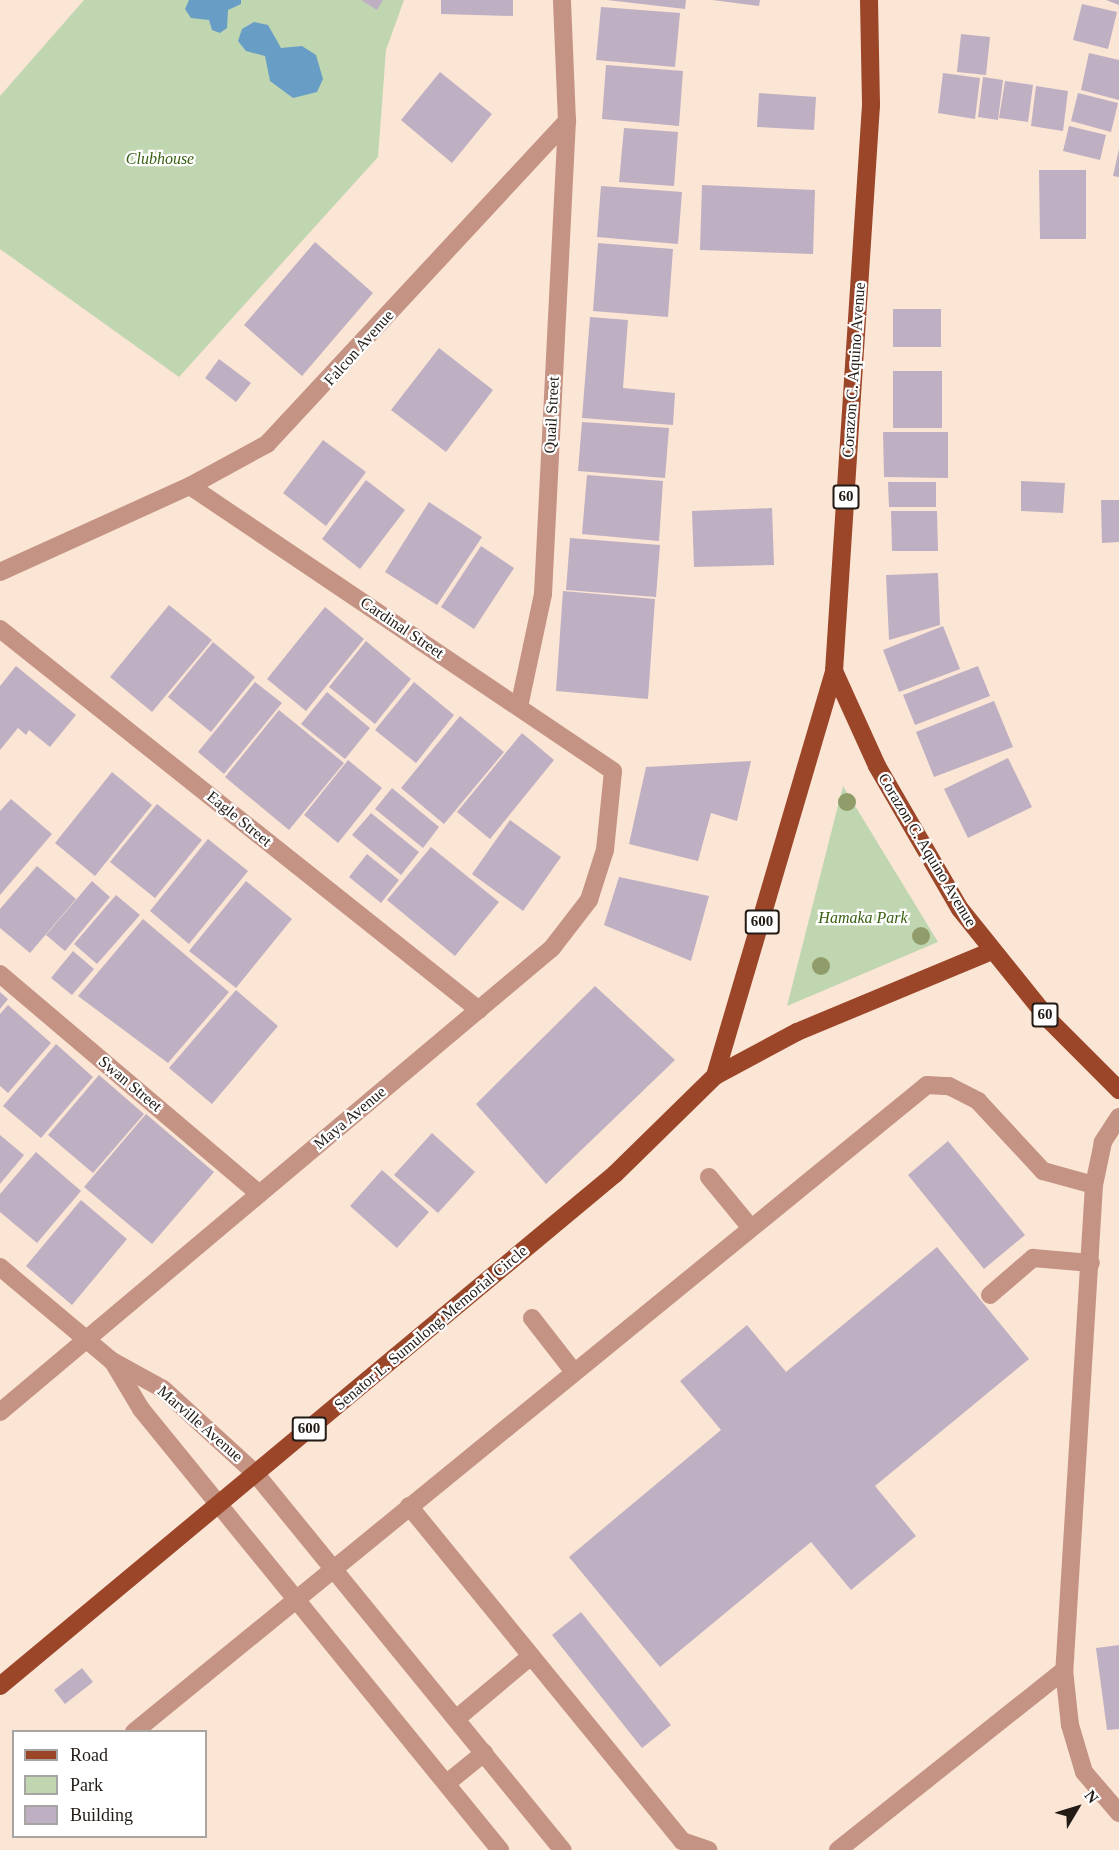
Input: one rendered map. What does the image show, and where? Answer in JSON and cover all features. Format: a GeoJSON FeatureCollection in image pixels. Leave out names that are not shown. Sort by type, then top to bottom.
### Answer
{"type":"FeatureCollection","features":[{"type":"Feature","properties":{"kind":"main road","name":"Corazon C. Aquino Avenue"},"geometry":{"type":"LineString","coordinates":[[869,0],[871,105],[834,671],[897,805],[989,952]]}},
{"type":"Feature","properties":{"kind":"main road","name":"Senator L. Sumulong Memorial Circle"},"geometry":{"type":"LineString","coordinates":[[715,1076],[810,768],[834,671]]}},
{"type":"Feature","properties":{"kind":"main road","name":"Senator L. Sumulong Memorial Circle"},"geometry":{"type":"LineString","coordinates":[[0,1686],[615,1174],[715,1076],[797,1032],[989,952]]}},
{"type":"Feature","properties":{"kind":"main road","name":"60"},"geometry":{"type":"LineString","coordinates":[[989,952],[1119,1090]]}},
{"type":"Feature","properties":{"kind":"street"},"geometry":{"type":"LineString","coordinates":[[562,0],[567,121]]}},
{"type":"Feature","properties":{"kind":"street","name":"Falcon Avenue"},"geometry":{"type":"LineString","coordinates":[[0,572],[238,462],[287,426],[567,121]]}},
{"type":"Feature","properties":{"kind":"street","name":"Quail Street"},"geometry":{"type":"LineString","coordinates":[[519,707],[543,594],[567,121]]}},
{"type":"Feature","properties":{"kind":"street","name":"Cardinal Street"},"geometry":{"type":"LineString","coordinates":[[190,486],[613,771]]}},
{"type":"Feature","properties":{"kind":"street","name":"Eagle Street"},"geometry":{"type":"LineString","coordinates":[[0,629],[479,1010]]}},
{"type":"Feature","properties":{"kind":"street","name":"Maya Avenue"},"geometry":{"type":"LineString","coordinates":[[0,1412],[552,948],[589,900],[605,850],[613,771]]}},
{"type":"Feature","properties":{"kind":"street","name":"Swan Street"},"geometry":{"type":"LineString","coordinates":[[0,974],[259,1194]]}},
{"type":"Feature","properties":{"kind":"street"},"geometry":{"type":"LineString","coordinates":[[135,1730],[927,1085],[949,1086],[978,1101],[1043,1171],[1094,1185]]}},
{"type":"Feature","properties":{"kind":"street"},"geometry":{"type":"LineString","coordinates":[[1119,1117],[1104,1142],[1094,1185],[1091,1263],[1064,1670],[1070,1725],[1084,1772],[1119,1813]]}},
{"type":"Feature","properties":{"kind":"street"},"geometry":{"type":"LineString","coordinates":[[709,1177],[751,1228]]}},
{"type":"Feature","properties":{"kind":"street"},"geometry":{"type":"LineString","coordinates":[[990,1295],[1033,1258],[1091,1263]]}},
{"type":"Feature","properties":{"kind":"street","name":"Marville Avenue"},"geometry":{"type":"LineString","coordinates":[[0,1267],[112,1361],[164,1389],[255,1473],[562,1850]]}},
{"type":"Feature","properties":{"kind":"street"},"geometry":{"type":"LineString","coordinates":[[532,1318],[574,1372]]}},
{"type":"Feature","properties":{"kind":"street","name":"Marville Avenue"},"geometry":{"type":"LineString","coordinates":[[112,1361],[141,1409],[500,1850]]}},
{"type":"Feature","properties":{"kind":"street"},"geometry":{"type":"LineString","coordinates":[[408,1506],[682,1841],[708,1850]]}},
{"type":"Feature","properties":{"kind":"street"},"geometry":{"type":"LineString","coordinates":[[456,1719],[531,1656]]}},
{"type":"Feature","properties":{"kind":"street"},"geometry":{"type":"LineString","coordinates":[[838,1850],[1064,1670]]}},
{"type":"Feature","properties":{"kind":"street"},"geometry":{"type":"LineString","coordinates":[[447,1784],[484,1753]]}},
{"type":"Feature","properties":{"kind":"green space","name":"Clubhouse"},"geometry":{"type":"Polygon","coordinates":[[[84,0],[404,0],[386,50],[378,157],[179,377],[0,249],[0,96],[84,0]]]}},
{"type":"Feature","properties":{"kind":"green space","name":"Hamaka Park"},"geometry":{"type":"Polygon","coordinates":[[[843,786],[938,942],[787,1006],[843,786]]]}},
{"type":"Feature","properties":{"kind":"water"},"geometry":{"type":"Polygon","coordinates":[[[189,0],[241,0],[241,4],[228,10],[227,28],[220,33],[212,30],[209,20],[191,18],[185,9],[189,0]]]}},
{"type":"Feature","properties":{"kind":"water"},"geometry":{"type":"Polygon","coordinates":[[[254,22],[268,25],[281,48],[302,46],[316,55],[323,79],[317,92],[293,98],[270,81],[265,56],[246,51],[238,41],[242,29],[254,22]]]}},
{"type":"Feature","properties":{"kind":"building"},"geometry":{"type":"Polygon","coordinates":[[[361,0],[383,0],[377,10],[361,0]]]}},
{"type":"Feature","properties":{"kind":"building"},"geometry":{"type":"Polygon","coordinates":[[[441,0],[513,0],[513,16],[441,14],[441,0]]]}},
{"type":"Feature","properties":{"kind":"building"},"geometry":{"type":"Polygon","coordinates":[[[607,0],[686,0],[685,9],[607,0]]]}},
{"type":"Feature","properties":{"kind":"building"},"geometry":{"type":"Polygon","coordinates":[[[712,0],[760,0],[759,6],[712,0]]]}},
{"type":"Feature","properties":{"kind":"building"},"geometry":{"type":"Polygon","coordinates":[[[1106,0],[1119,0],[1119,5],[1106,0]]]}},
{"type":"Feature","properties":{"kind":"building"},"geometry":{"type":"Polygon","coordinates":[[[1082,4],[1117,12],[1108,49],[1073,40],[1082,4]]]}},
{"type":"Feature","properties":{"kind":"building"},"geometry":{"type":"Polygon","coordinates":[[[601,7],[680,13],[675,67],[596,60],[601,7]]]}},
{"type":"Feature","properties":{"kind":"building"},"geometry":{"type":"Polygon","coordinates":[[[961,34],[990,37],[986,75],[957,72],[961,34]]]}},
{"type":"Feature","properties":{"kind":"building"},"geometry":{"type":"Polygon","coordinates":[[[1089,53],[1119,60],[1119,100],[1081,90],[1089,53]]]}},
{"type":"Feature","properties":{"kind":"building"},"geometry":{"type":"Polygon","coordinates":[[[606,65],[683,71],[679,126],[602,119],[606,65]]]}},
{"type":"Feature","properties":{"kind":"building"},"geometry":{"type":"Polygon","coordinates":[[[440,72],[492,114],[452,163],[401,120],[440,72]]]}},
{"type":"Feature","properties":{"kind":"building"},"geometry":{"type":"Polygon","coordinates":[[[943,73],[980,78],[975,119],[938,113],[943,73]]]}},
{"type":"Feature","properties":{"kind":"building"},"geometry":{"type":"Polygon","coordinates":[[[983,77],[1003,80],[998,120],[978,117],[983,77]]]}},
{"type":"Feature","properties":{"kind":"building"},"geometry":{"type":"Polygon","coordinates":[[[1005,81],[1033,85],[1028,122],[999,118],[1005,81]]]}},
{"type":"Feature","properties":{"kind":"building"},"geometry":{"type":"Polygon","coordinates":[[[1036,86],[1068,91],[1063,131],[1031,126],[1036,86]]]}},
{"type":"Feature","properties":{"kind":"building"},"geometry":{"type":"Polygon","coordinates":[[[759,93],[816,97],[814,130],[757,127],[759,93]]]}},
{"type":"Feature","properties":{"kind":"building"},"geometry":{"type":"Polygon","coordinates":[[[1078,93],[1118,103],[1111,132],[1071,121],[1078,93]]]}},
{"type":"Feature","properties":{"kind":"building"},"geometry":{"type":"Polygon","coordinates":[[[1069,126],[1106,135],[1100,160],[1063,151],[1069,126]]]}},
{"type":"Feature","properties":{"kind":"building"},"geometry":{"type":"Polygon","coordinates":[[[624,128],[678,132],[674,186],[619,182],[624,128]]]}},
{"type":"Feature","properties":{"kind":"building"},"geometry":{"type":"Polygon","coordinates":[[[1119,149],[1119,177],[1113,176],[1119,149]]]}},
{"type":"Feature","properties":{"kind":"building"},"geometry":{"type":"Polygon","coordinates":[[[1039,170],[1086,170],[1086,239],[1040,239],[1039,170]]]}},
{"type":"Feature","properties":{"kind":"building"},"geometry":{"type":"Polygon","coordinates":[[[702,185],[815,190],[813,254],[700,250],[702,185]]]}},
{"type":"Feature","properties":{"kind":"building"},"geometry":{"type":"Polygon","coordinates":[[[601,186],[682,192],[678,244],[597,237],[601,186]]]}},
{"type":"Feature","properties":{"kind":"building"},"geometry":{"type":"Polygon","coordinates":[[[315,242],[373,293],[302,376],[244,325],[315,242]]]}},
{"type":"Feature","properties":{"kind":"building"},"geometry":{"type":"Polygon","coordinates":[[[598,243],[673,249],[668,317],[593,311],[598,243]]]}},
{"type":"Feature","properties":{"kind":"building"},"geometry":{"type":"Polygon","coordinates":[[[893,309],[941,309],[941,347],[893,347],[893,309]]]}},
{"type":"Feature","properties":{"kind":"building"},"geometry":{"type":"Polygon","coordinates":[[[590,317],[628,320],[623,388],[675,393],[673,425],[582,418],[590,317]]]}},
{"type":"Feature","properties":{"kind":"building"},"geometry":{"type":"Polygon","coordinates":[[[439,348],[493,390],[446,452],[391,410],[439,348]]]}},
{"type":"Feature","properties":{"kind":"building"},"geometry":{"type":"Polygon","coordinates":[[[219,359],[251,383],[236,402],[205,378],[219,359]]]}},
{"type":"Feature","properties":{"kind":"building"},"geometry":{"type":"Polygon","coordinates":[[[893,371],[942,371],[942,428],[893,428],[893,371]]]}},
{"type":"Feature","properties":{"kind":"building"},"geometry":{"type":"Polygon","coordinates":[[[582,422],[669,428],[665,478],[578,471],[582,422]]]}},
{"type":"Feature","properties":{"kind":"building"},"geometry":{"type":"Polygon","coordinates":[[[883,432],[948,432],[948,478],[884,477],[883,432]]]}},
{"type":"Feature","properties":{"kind":"building"},"geometry":{"type":"Polygon","coordinates":[[[323,440],[366,472],[326,526],[283,493],[323,440]]]}},
{"type":"Feature","properties":{"kind":"building"},"geometry":{"type":"Polygon","coordinates":[[[587,475],[663,481],[659,541],[582,534],[587,475]]]}},
{"type":"Feature","properties":{"kind":"building"},"geometry":{"type":"Polygon","coordinates":[[[366,480],[405,510],[360,569],[322,539],[366,480]]]}},
{"type":"Feature","properties":{"kind":"building"},"geometry":{"type":"Polygon","coordinates":[[[1021,481],[1065,483],[1063,513],[1021,511],[1021,481]]]}},
{"type":"Feature","properties":{"kind":"building"},"geometry":{"type":"Polygon","coordinates":[[[888,482],[936,482],[936,507],[889,507],[888,482]]]}},
{"type":"Feature","properties":{"kind":"building"},"geometry":{"type":"Polygon","coordinates":[[[1101,500],[1119,500],[1119,542],[1102,543],[1101,500]]]}},
{"type":"Feature","properties":{"kind":"building"},"geometry":{"type":"Polygon","coordinates":[[[429,502],[482,537],[437,605],[385,572],[429,502]]]}},
{"type":"Feature","properties":{"kind":"building"},"geometry":{"type":"Polygon","coordinates":[[[772,508],[774,565],[694,567],[692,511],[772,508]]]}},
{"type":"Feature","properties":{"kind":"building"},"geometry":{"type":"Polygon","coordinates":[[[891,511],[937,511],[938,551],[892,551],[891,511]]]}},
{"type":"Feature","properties":{"kind":"building"},"geometry":{"type":"Polygon","coordinates":[[[570,538],[660,545],[656,597],[566,590],[570,538]]]}},
{"type":"Feature","properties":{"kind":"building"},"geometry":{"type":"Polygon","coordinates":[[[481,546],[514,568],[474,629],[441,607],[481,546]]]}},
{"type":"Feature","properties":{"kind":"building"},"geometry":{"type":"Polygon","coordinates":[[[938,573],[940,625],[889,640],[886,575],[938,573]]]}},
{"type":"Feature","properties":{"kind":"building"},"geometry":{"type":"Polygon","coordinates":[[[563,591],[655,599],[648,699],[556,691],[563,591]]]}},
{"type":"Feature","properties":{"kind":"building"},"geometry":{"type":"Polygon","coordinates":[[[169,605],[212,640],[152,712],[110,677],[169,605]]]}},
{"type":"Feature","properties":{"kind":"building"},"geometry":{"type":"Polygon","coordinates":[[[325,607],[364,639],[306,711],[267,679],[325,607]]]}},
{"type":"Feature","properties":{"kind":"building"},"geometry":{"type":"Polygon","coordinates":[[[943,626],[960,669],[899,692],[883,650],[943,626]]]}},
{"type":"Feature","properties":{"kind":"building"},"geometry":{"type":"Polygon","coordinates":[[[366,641],[411,679],[375,724],[329,687],[366,641]]]}},
{"type":"Feature","properties":{"kind":"building"},"geometry":{"type":"Polygon","coordinates":[[[213,642],[255,677],[211,732],[168,697],[213,642]]]}},
{"type":"Feature","properties":{"kind":"building"},"geometry":{"type":"Polygon","coordinates":[[[16,666],[76,715],[50,747],[29,730],[26,735],[18,728],[0,750],[0,686],[16,666]]]}},
{"type":"Feature","properties":{"kind":"building"},"geometry":{"type":"Polygon","coordinates":[[[978,666],[990,696],[915,725],[903,695],[978,666]]]}},
{"type":"Feature","properties":{"kind":"building"},"geometry":{"type":"Polygon","coordinates":[[[255,682],[282,703],[224,774],[198,752],[255,682]]]}},
{"type":"Feature","properties":{"kind":"building"},"geometry":{"type":"Polygon","coordinates":[[[414,682],[454,715],[416,763],[375,730],[414,682]]]}},
{"type":"Feature","properties":{"kind":"building"},"geometry":{"type":"Polygon","coordinates":[[[327,692],[370,728],[345,759],[301,724],[327,692]]]}},
{"type":"Feature","properties":{"kind":"building"},"geometry":{"type":"Polygon","coordinates":[[[994,701],[1013,747],[934,777],[916,732],[994,701]]]}},
{"type":"Feature","properties":{"kind":"building"},"geometry":{"type":"Polygon","coordinates":[[[279,710],[344,763],[289,830],[225,777],[279,710]]]}},
{"type":"Feature","properties":{"kind":"building"},"geometry":{"type":"Polygon","coordinates":[[[460,716],[504,752],[444,824],[401,788],[460,716]]]}},
{"type":"Feature","properties":{"kind":"building"},"geometry":{"type":"Polygon","coordinates":[[[522,733],[554,760],[490,839],[457,812],[522,733]]]}},
{"type":"Feature","properties":{"kind":"building"},"geometry":{"type":"Polygon","coordinates":[[[1008,758],[1032,807],[968,838],[944,789],[1008,758]]]}},
{"type":"Feature","properties":{"kind":"building"},"geometry":{"type":"Polygon","coordinates":[[[348,760],[382,788],[338,843],[304,815],[348,760]]]}},
{"type":"Feature","properties":{"kind":"building"},"geometry":{"type":"Polygon","coordinates":[[[751,761],[737,821],[711,813],[698,861],[629,844],[646,767],[751,761]]]}},
{"type":"Feature","properties":{"kind":"building"},"geometry":{"type":"Polygon","coordinates":[[[112,772],[152,805],[95,876],[55,843],[112,772]]]}},
{"type":"Feature","properties":{"kind":"building"},"geometry":{"type":"Polygon","coordinates":[[[392,788],[439,827],[423,848],[375,809],[392,788]]]}},
{"type":"Feature","properties":{"kind":"building"},"geometry":{"type":"Polygon","coordinates":[[[11,799],[52,834],[0,895],[0,811],[11,799]]]}},
{"type":"Feature","properties":{"kind":"building"},"geometry":{"type":"Polygon","coordinates":[[[157,804],[202,840],[155,898],[110,862],[157,804]]]}},
{"type":"Feature","properties":{"kind":"building"},"geometry":{"type":"Polygon","coordinates":[[[371,813],[419,852],[401,875],[352,835],[371,813]]]}},
{"type":"Feature","properties":{"kind":"building"},"geometry":{"type":"Polygon","coordinates":[[[510,820],[561,857],[523,911],[472,874],[510,820]]]}},
{"type":"Feature","properties":{"kind":"building"},"geometry":{"type":"Polygon","coordinates":[[[208,839],[248,871],[189,944],[150,911],[208,839]]]}},
{"type":"Feature","properties":{"kind":"building"},"geometry":{"type":"Polygon","coordinates":[[[431,847],[499,902],[455,956],[387,900],[431,847]]]}},
{"type":"Feature","properties":{"kind":"building"},"geometry":{"type":"Polygon","coordinates":[[[367,854],[399,880],[381,903],[349,877],[367,854]]]}},
{"type":"Feature","properties":{"kind":"building"},"geometry":{"type":"Polygon","coordinates":[[[37,866],[76,899],[30,953],[0,928],[0,909],[37,866]]]}},
{"type":"Feature","properties":{"kind":"building"},"geometry":{"type":"Polygon","coordinates":[[[619,877],[709,896],[691,961],[604,925],[619,877]]]}},
{"type":"Feature","properties":{"kind":"building"},"geometry":{"type":"Polygon","coordinates":[[[92,881],[110,897],[65,951],[46,935],[92,881]]]}},
{"type":"Feature","properties":{"kind":"building"},"geometry":{"type":"Polygon","coordinates":[[[246,881],[292,919],[236,988],[189,951],[246,881]]]}},
{"type":"Feature","properties":{"kind":"building"},"geometry":{"type":"Polygon","coordinates":[[[116,895],[140,915],[97,964],[74,944],[116,895]]]}},
{"type":"Feature","properties":{"kind":"building"},"geometry":{"type":"Polygon","coordinates":[[[143,919],[229,992],[168,1063],[78,996],[143,919]]]}},
{"type":"Feature","properties":{"kind":"building"},"geometry":{"type":"Polygon","coordinates":[[[73,951],[94,969],[72,995],[51,978],[73,951]]]}},
{"type":"Feature","properties":{"kind":"building"},"geometry":{"type":"Polygon","coordinates":[[[595,986],[675,1060],[546,1184],[476,1104],[595,986]]]}},
{"type":"Feature","properties":{"kind":"building"},"geometry":{"type":"Polygon","coordinates":[[[236,990],[278,1026],[212,1104],[169,1068],[236,990]]]}},
{"type":"Feature","properties":{"kind":"building"},"geometry":{"type":"Polygon","coordinates":[[[0,992],[8,999],[0,1009],[0,992]]]}},
{"type":"Feature","properties":{"kind":"building"},"geometry":{"type":"Polygon","coordinates":[[[8,1005],[51,1043],[8,1093],[0,1086],[0,1014],[8,1005]]]}},
{"type":"Feature","properties":{"kind":"building"},"geometry":{"type":"Polygon","coordinates":[[[56,1044],[93,1077],[41,1138],[3,1106],[56,1044]]]}},
{"type":"Feature","properties":{"kind":"building"},"geometry":{"type":"Polygon","coordinates":[[[99,1075],[144,1114],[93,1173],[48,1135],[99,1075]]]}},
{"type":"Feature","properties":{"kind":"building"},"geometry":{"type":"Polygon","coordinates":[[[146,1114],[214,1172],[152,1244],[84,1187],[146,1114]]]}},
{"type":"Feature","properties":{"kind":"building"},"geometry":{"type":"Polygon","coordinates":[[[432,1133],[475,1172],[438,1213],[394,1175],[432,1133]]]}},
{"type":"Feature","properties":{"kind":"building"},"geometry":{"type":"Polygon","coordinates":[[[0,1135],[24,1155],[0,1184],[0,1135]]]}},
{"type":"Feature","properties":{"kind":"building"},"geometry":{"type":"Polygon","coordinates":[[[948,1141],[1025,1235],[984,1269],[908,1175],[948,1141]]]}},
{"type":"Feature","properties":{"kind":"building"},"geometry":{"type":"Polygon","coordinates":[[[36,1152],[81,1191],[37,1243],[0,1212],[0,1194],[36,1152]]]}},
{"type":"Feature","properties":{"kind":"building"},"geometry":{"type":"Polygon","coordinates":[[[382,1170],[429,1212],[397,1248],[350,1206],[382,1170]]]}},
{"type":"Feature","properties":{"kind":"building"},"geometry":{"type":"Polygon","coordinates":[[[81,1200],[127,1239],[72,1305],[26,1266],[81,1200]]]}},
{"type":"Feature","properties":{"kind":"building"},"geometry":{"type":"Polygon","coordinates":[[[937,1247],[1029,1359],[875,1486],[916,1536],[851,1590],[811,1542],[660,1667],[569,1557],[721,1430],[680,1381],[747,1325],[786,1372],[937,1247]]]}},
{"type":"Feature","properties":{"kind":"building"},"geometry":{"type":"Polygon","coordinates":[[[581,1612],[671,1725],[642,1748],[552,1635],[581,1612]]]}},
{"type":"Feature","properties":{"kind":"building"},"geometry":{"type":"Polygon","coordinates":[[[1119,1645],[1119,1729],[1107,1730],[1096,1648],[1119,1645]]]}},
{"type":"Feature","properties":{"kind":"building"},"geometry":{"type":"Polygon","coordinates":[[[82,1668],[93,1682],[65,1704],[54,1690],[82,1668]]]}}]}
